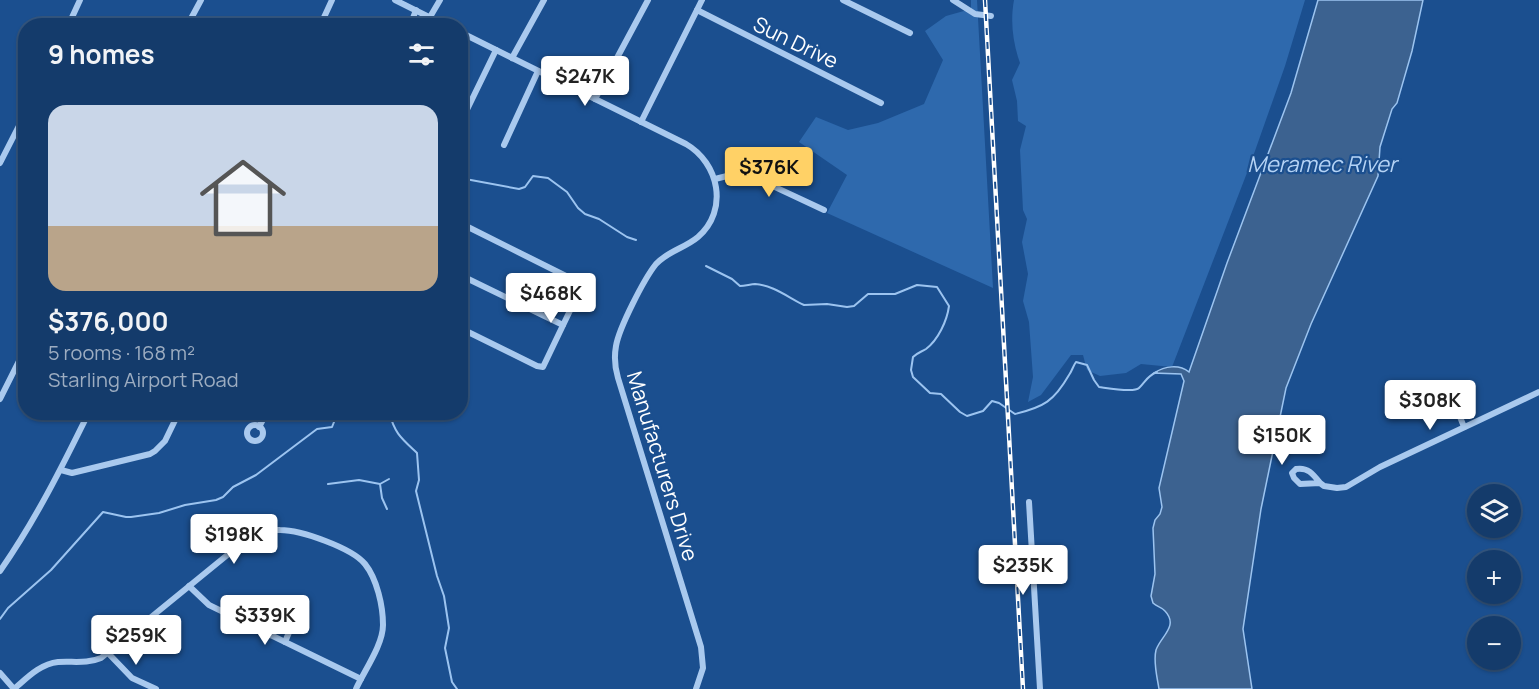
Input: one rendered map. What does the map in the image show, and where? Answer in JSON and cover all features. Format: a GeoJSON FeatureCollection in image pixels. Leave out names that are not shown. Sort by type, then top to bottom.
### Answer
{"type":"FeatureCollection","features":[{"type":"Feature","properties":{"kind":"street"},"geometry":{"type":"LineString","coordinates":[[72,18],[80,0]]}},
{"type":"Feature","properties":{"kind":"street"},"geometry":{"type":"LineString","coordinates":[[191,18],[201,0]]}},
{"type":"Feature","properties":{"kind":"street"},"geometry":{"type":"LineString","coordinates":[[324,18],[332,0]]}},
{"type":"Feature","properties":{"kind":"street"},"geometry":{"type":"LineString","coordinates":[[395,0],[430,17],[440,0]]}},
{"type":"Feature","properties":{"kind":"street"},"geometry":{"type":"LineString","coordinates":[[512,58],[544,0]]}},
{"type":"Feature","properties":{"kind":"street"},"geometry":{"type":"LineString","coordinates":[[595,99],[648,0]]}},
{"type":"Feature","properties":{"kind":"street"},"geometry":{"type":"LineString","coordinates":[[641,122],[702,0]]}},
{"type":"Feature","properties":{"kind":"street"},"geometry":{"type":"LineString","coordinates":[[843,0],[910,33]]}},
{"type":"Feature","properties":{"kind":"street"},"geometry":{"type":"LineString","coordinates":[[953,0],[975,14],[991,16]]}},
{"type":"Feature","properties":{"kind":"street"},"geometry":{"type":"LineString","coordinates":[[413,18],[416,10]]}},
{"type":"Feature","properties":{"kind":"street","name":"Sun Drive"},"geometry":{"type":"LineString","coordinates":[[697,10],[881,103]]}},
{"type":"Feature","properties":{"kind":"street"},"geometry":{"type":"LineString","coordinates":[[468,36],[695,149],[709,165],[715,179],[735,174],[749,174],[824,210]]}},
{"type":"Feature","properties":{"kind":"street"},"geometry":{"type":"LineString","coordinates":[[468,108],[496,50]]}},
{"type":"Feature","properties":{"kind":"street"},"geometry":{"type":"LineString","coordinates":[[504,145],[538,71]]}},
{"type":"Feature","properties":{"kind":"street"},"geometry":{"type":"LineString","coordinates":[[0,163],[18,128]]}},
{"type":"Feature","properties":{"kind":"street","name":"Manufacturers Drive"},"geometry":{"type":"LineString","coordinates":[[696,689],[703,668],[701,647],[615,364],[616,346],[626,319],[656,264],[668,254],[697,238],[708,225],[716,202],[715,179]]}},
{"type":"Feature","properties":{"kind":"street"},"geometry":{"type":"LineString","coordinates":[[468,227],[576,281],[578,288],[577,296],[543,367],[468,332]]}},
{"type":"Feature","properties":{"kind":"street"},"geometry":{"type":"LineString","coordinates":[[468,279],[563,325]]}},
{"type":"Feature","properties":{"kind":"street"},"geometry":{"type":"LineString","coordinates":[[0,399],[18,363]]}},
{"type":"Feature","properties":{"kind":"street"},"geometry":{"type":"LineString","coordinates":[[610,381],[618,378]]}},
{"type":"Feature","properties":{"kind":"street"},"geometry":{"type":"LineString","coordinates":[[1449,389],[1464,427]]}},
{"type":"Feature","properties":{"kind":"street"},"geometry":{"type":"LineString","coordinates":[[1320,483],[1331,487],[1346,487],[1380,468],[1539,392]]}},
{"type":"Feature","properties":{"kind":"street"},"geometry":{"type":"LineString","coordinates":[[0,571],[24,535],[61,470],[85,420]]}},
{"type":"Feature","properties":{"kind":"street"},"geometry":{"type":"LineString","coordinates":[[61,470],[72,473],[150,454],[165,441],[175,420]]}},
{"type":"Feature","properties":{"kind":"street"},"geometry":{"type":"LineString","coordinates":[[259,427],[263,420]]}},
{"type":"Feature","properties":{"kind":"street"},"geometry":{"type":"LineString","coordinates":[[1029,502],[1040,689]]}},
{"type":"Feature","properties":{"kind":"street"},"geometry":{"type":"LineString","coordinates":[[0,673],[12,688],[48,664],[92,661],[108,653],[251,536],[266,531],[281,530],[293,531],[345,548],[358,556],[368,568],[376,587],[382,616],[381,636],[356,689]]}},
{"type":"Feature","properties":{"kind":"street"},"geometry":{"type":"LineString","coordinates":[[189,586],[209,605],[361,679]]}},
{"type":"Feature","properties":{"kind":"street"},"geometry":{"type":"LineString","coordinates":[[270,634],[278,620],[286,618],[291,622],[292,627],[285,642]]}},
{"type":"Feature","properties":{"kind":"street"},"geometry":{"type":"LineString","coordinates":[[108,653],[126,673],[156,689]]}},
{"type":"Feature","properties":{"kind":"shaded area"},"geometry":{"type":"Polygon","coordinates":[[[971,0],[977,0],[993,288],[827,213],[847,175],[799,142],[816,117],[848,130],[878,123],[924,104],[943,60],[925,31],[946,16],[971,9],[971,0]]]}},
{"type":"Feature","properties":{"kind":"shaded area"},"geometry":{"type":"Polygon","coordinates":[[[1014,0],[1305,0],[1285,66],[1250,165],[1172,367],[1141,364],[1126,373],[1100,376],[1087,370],[1083,355],[1071,355],[1041,395],[1028,402],[1033,377],[1029,322],[1023,301],[1028,274],[1022,242],[1027,219],[1023,210],[1020,150],[1026,126],[1018,121],[1017,101],[1012,80],[1020,63],[1013,32],[1014,0]]]}},
{"type":"Feature","properties":{"kind":"water","name":"Meramec River"},"geometry":{"type":"Polygon","coordinates":[[[1318,0],[1423,0],[1412,51],[1397,103],[1392,109],[1380,147],[1378,176],[1311,324],[1286,388],[1261,509],[1243,629],[1252,689],[1159,689],[1155,655],[1158,645],[1168,631],[1170,621],[1164,610],[1153,603],[1151,596],[1155,574],[1153,528],[1162,507],[1159,488],[1184,381],[1181,374],[1154,373],[1172,367],[1189,372],[1291,93],[1318,0]]]}},
{"type":"Feature","properties":{"kind":"waterway"},"geometry":{"type":"LineString","coordinates":[[468,179],[519,189],[525,187],[533,176],[548,178],[567,192],[585,214],[599,219],[627,237],[636,240]]}},
{"type":"Feature","properties":{"kind":"waterway"},"geometry":{"type":"LineString","coordinates":[[706,266],[732,279],[740,286],[762,285],[781,292],[804,305],[827,304],[847,307],[854,306],[868,294],[895,294],[917,285],[937,287],[949,306],[946,318],[934,341],[913,357],[911,370],[913,377],[930,393],[941,394],[967,416],[983,411],[992,401],[1015,414],[1034,409],[1053,397],[1076,362],[1087,365],[1099,387],[1114,389],[1139,388],[1157,372]]}},
{"type":"Feature","properties":{"kind":"waterway"},"geometry":{"type":"LineString","coordinates":[[0,619],[8,608],[51,570],[103,512],[131,517],[216,500],[223,497],[233,487],[256,475],[317,429],[332,427],[335,420]]}},
{"type":"Feature","properties":{"kind":"waterway"},"geometry":{"type":"LineString","coordinates":[[392,420],[399,435],[417,453],[419,480],[416,491],[444,596],[449,628],[445,648],[452,682],[457,689]]}},
{"type":"Feature","properties":{"kind":"waterway"},"geometry":{"type":"LineString","coordinates":[[328,484],[359,480],[380,484],[389,479]]}},
{"type":"Feature","properties":{"kind":"waterway"},"geometry":{"type":"LineString","coordinates":[[380,484],[382,498],[387,509]]}},
{"type":"Feature","properties":{"kind":"railway"},"geometry":{"type":"LineString","coordinates":[[985,0],[1023,689]]}}]}
